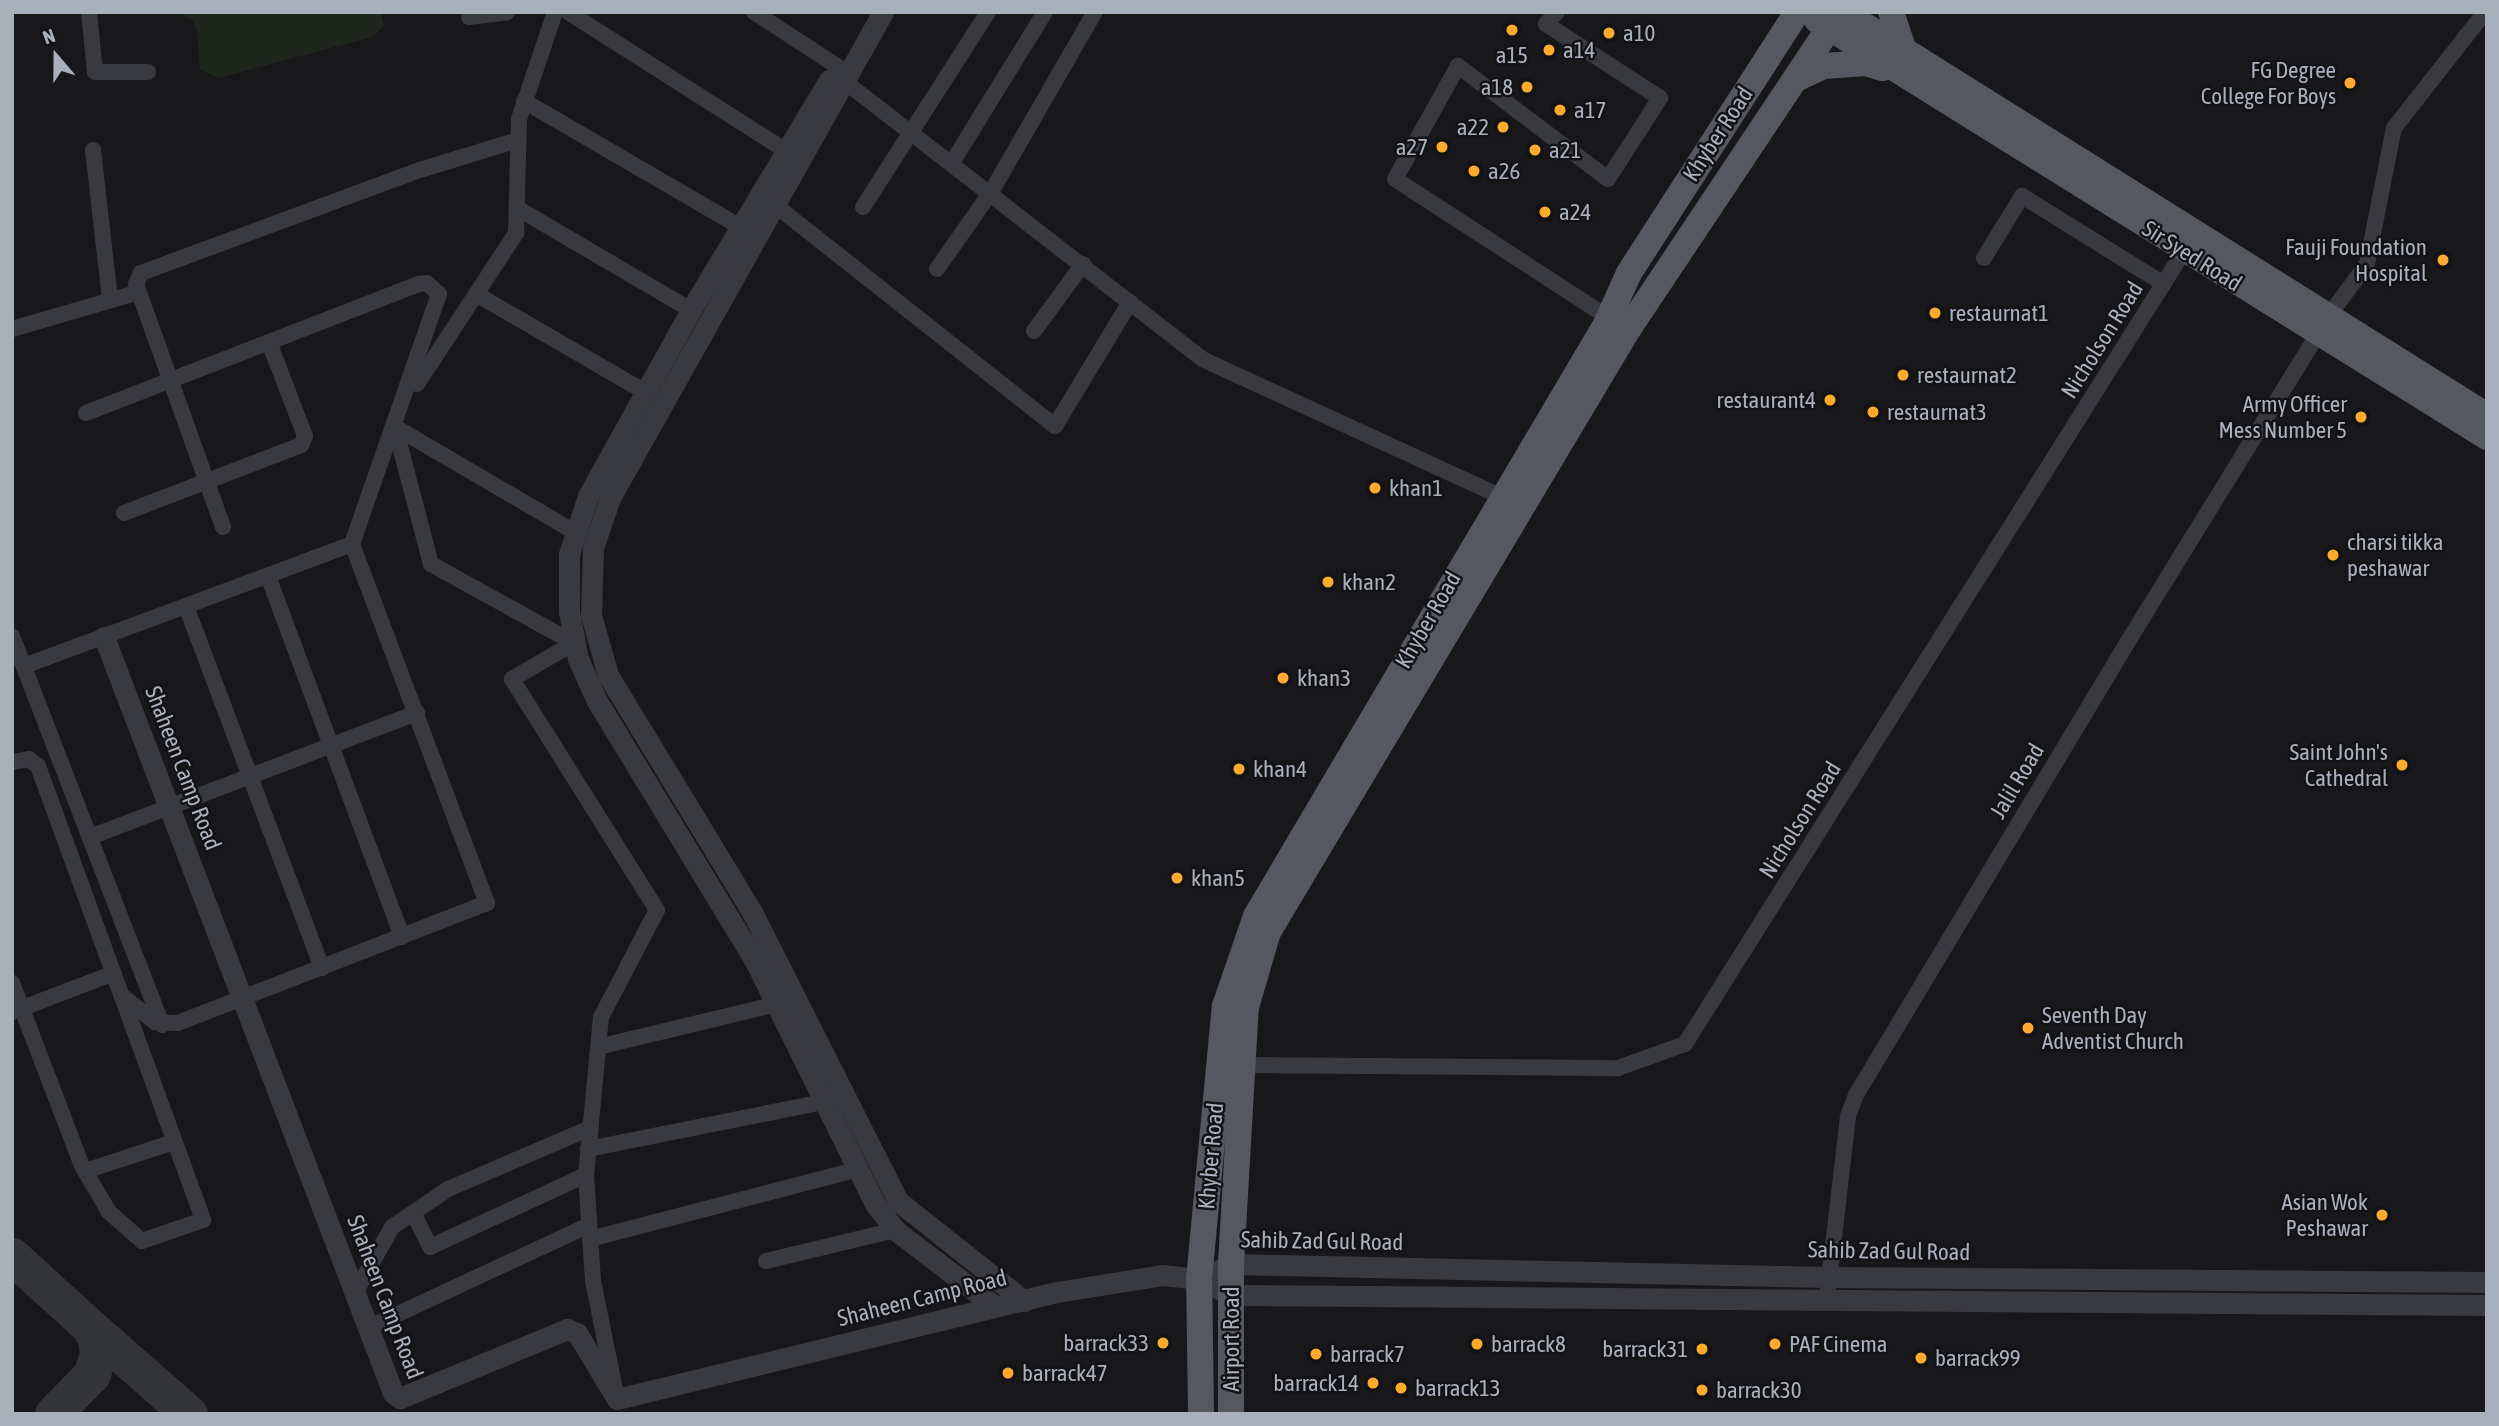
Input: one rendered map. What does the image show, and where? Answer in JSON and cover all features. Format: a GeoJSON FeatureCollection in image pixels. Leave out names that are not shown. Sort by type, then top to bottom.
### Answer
{"type":"FeatureCollection","features":[{"type":"Feature","properties":{"kind":"main road","name":"Khyber Road"},"geometry":{"type":"LineString","coordinates":[[1201,1414],[1199,1279],[1225,1006],[1256,916],[1500,496],[1609,318],[1629,273],[1797,12]]}},
{"type":"Feature","properties":{"kind":"main road"},"geometry":{"type":"LineString","coordinates":[[1807,12],[1837,18],[1901,62]]}},
{"type":"Feature","properties":{"kind":"main road"},"geometry":{"type":"LineString","coordinates":[[1891,12],[1901,62]]}},
{"type":"Feature","properties":{"kind":"main road","name":"Khyber Road"},"geometry":{"type":"LineString","coordinates":[[1231,1264],[1246,1007],[1268,932],[1628,331],[1837,18]]}},
{"type":"Feature","properties":{"kind":"main road"},"geometry":{"type":"LineString","coordinates":[[1798,78],[1824,65],[1901,62]]}},
{"type":"Feature","properties":{"kind":"main road","name":"Sir Syed Road"},"geometry":{"type":"LineString","coordinates":[[1901,62],[2184,251],[2487,416]]}},
{"type":"Feature","properties":{"kind":"main road","name":"Sir Syed Road"},"geometry":{"type":"LineString","coordinates":[[1901,62],[2323,325],[2487,437]]}},
{"type":"Feature","properties":{"kind":"main road","name":"Airport Road"},"geometry":{"type":"LineString","coordinates":[[1231,1264],[1231,1414]]}},
{"type":"Feature","properties":{"kind":"street"},"geometry":{"type":"LineString","coordinates":[[89,12],[96,72],[148,72]]}},
{"type":"Feature","properties":{"kind":"street"},"geometry":{"type":"LineString","coordinates":[[469,17],[507,12]]}},
{"type":"Feature","properties":{"kind":"street"},"geometry":{"type":"LineString","coordinates":[[402,407],[516,233],[518,140],[524,101],[555,12]]}},
{"type":"Feature","properties":{"kind":"street"},"geometry":{"type":"LineString","coordinates":[[568,12],[785,150]]}},
{"type":"Feature","properties":{"kind":"street"},"geometry":{"type":"LineString","coordinates":[[754,12],[847,71],[912,131],[1202,359],[1500,496]]}},
{"type":"Feature","properties":{"kind":"street"},"geometry":{"type":"LineString","coordinates":[[883,12],[847,71],[610,498],[596,533],[590,589],[598,649],[608,675],[752,912],[828,1101],[875,1204],[895,1230],[996,1307]]}},
{"type":"Feature","properties":{"kind":"street"},"geometry":{"type":"LineString","coordinates":[[863,207],[988,12]]}},
{"type":"Feature","properties":{"kind":"street"},"geometry":{"type":"LineString","coordinates":[[953,162],[1045,12]]}},
{"type":"Feature","properties":{"kind":"street"},"geometry":{"type":"LineString","coordinates":[[937,269],[991,191],[1095,12]]}},
{"type":"Feature","properties":{"kind":"street"},"geometry":{"type":"LineString","coordinates":[[1557,12],[1546,24],[1660,98],[1608,179],[1458,66],[1395,179],[1609,318]]}},
{"type":"Feature","properties":{"kind":"street","name":"Jalil Road"},"geometry":{"type":"LineString","coordinates":[[1828,1287],[1849,1116],[1856,1095],[2323,325],[2367,264],[2394,128],[2485,12]]}},
{"type":"Feature","properties":{"kind":"street"},"geometry":{"type":"LineString","coordinates":[[847,71],[785,150],[742,228],[691,310],[589,496],[575,532],[567,584],[574,643],[597,701],[787,1001],[898,1201],[1024,1301]]}},
{"type":"Feature","properties":{"kind":"street"},"geometry":{"type":"LineString","coordinates":[[524,101],[742,228]]}},
{"type":"Feature","properties":{"kind":"street"},"geometry":{"type":"LineString","coordinates":[[223,527],[136,284],[141,274],[420,170],[518,140]]}},
{"type":"Feature","properties":{"kind":"street"},"geometry":{"type":"LineString","coordinates":[[93,150],[110,300]]}},
{"type":"Feature","properties":{"kind":"street"},"geometry":{"type":"LineString","coordinates":[[1984,258],[2022,196],[2164,284]]}},
{"type":"Feature","properties":{"kind":"street"},"geometry":{"type":"LineString","coordinates":[[775,205],[1055,426],[1130,302]]}},
{"type":"Feature","properties":{"kind":"street"},"geometry":{"type":"LineString","coordinates":[[517,208],[691,310]]}},
{"type":"Feature","properties":{"kind":"street","name":"Nicholson Road"},"geometry":{"type":"LineString","coordinates":[[1254,1065],[1618,1068],[1685,1044],[2184,251]]}},
{"type":"Feature","properties":{"kind":"street"},"geometry":{"type":"LineString","coordinates":[[1034,331],[1083,264]]}},
{"type":"Feature","properties":{"kind":"street"},"geometry":{"type":"LineString","coordinates":[[86,413],[427,283],[439,294],[440,302],[352,544],[487,896],[483,907],[242,998],[162,1024]]}},
{"type":"Feature","properties":{"kind":"street"},"geometry":{"type":"LineString","coordinates":[[12,329],[139,292]]}},
{"type":"Feature","properties":{"kind":"street"},"geometry":{"type":"LineString","coordinates":[[476,294],[645,392]]}},
{"type":"Feature","properties":{"kind":"street"},"geometry":{"type":"LineString","coordinates":[[124,513],[304,441],[269,342]]}},
{"type":"Feature","properties":{"kind":"street"},"geometry":{"type":"LineString","coordinates":[[394,427],[431,564],[574,643]]}},
{"type":"Feature","properties":{"kind":"street"},"geometry":{"type":"LineString","coordinates":[[394,427],[575,532]]}},
{"type":"Feature","properties":{"kind":"street"},"geometry":{"type":"LineString","coordinates":[[24,667],[352,544]]}},
{"type":"Feature","properties":{"kind":"street"},"geometry":{"type":"LineString","coordinates":[[268,576],[402,937]]}},
{"type":"Feature","properties":{"kind":"street"},"geometry":{"type":"LineString","coordinates":[[186,606],[323,968]]}},
{"type":"Feature","properties":{"kind":"street"},"geometry":{"type":"LineString","coordinates":[[12,636],[162,1024]]}},
{"type":"Feature","properties":{"kind":"street","name":"Shaheen Camp Road"},"geometry":{"type":"LineString","coordinates":[[104,637],[393,1393],[400,1398],[567,1329],[578,1333],[617,1399],[1024,1301],[1147,1276],[1199,1279]]}},
{"type":"Feature","properties":{"kind":"street"},"geometry":{"type":"LineString","coordinates":[[574,643],[512,679],[657,911],[601,1017],[588,1149],[586,1175],[593,1281],[617,1399]]}},
{"type":"Feature","properties":{"kind":"street"},"geometry":{"type":"LineString","coordinates":[[90,837],[416,713]]}},
{"type":"Feature","properties":{"kind":"street"},"geometry":{"type":"LineString","coordinates":[[12,762],[29,759],[38,766],[204,1220],[142,1241],[109,1212],[85,1171],[17,1010],[12,983]]}},
{"type":"Feature","properties":{"kind":"street"},"geometry":{"type":"LineString","coordinates":[[17,1010],[114,973]]}},
{"type":"Feature","properties":{"kind":"street"},"geometry":{"type":"LineString","coordinates":[[121,995],[162,1024]]}},
{"type":"Feature","properties":{"kind":"street"},"geometry":{"type":"LineString","coordinates":[[598,1048],[787,1001]]}},
{"type":"Feature","properties":{"kind":"street"},"geometry":{"type":"LineString","coordinates":[[588,1149],[828,1101]]}},
{"type":"Feature","properties":{"kind":"street"},"geometry":{"type":"LineString","coordinates":[[355,1293],[392,1227],[447,1189],[590,1128]]}},
{"type":"Feature","properties":{"kind":"street"},"geometry":{"type":"LineString","coordinates":[[85,1171],[174,1142]]}},
{"type":"Feature","properties":{"kind":"street"},"geometry":{"type":"LineString","coordinates":[[368,1328],[590,1232],[858,1169]]}},
{"type":"Feature","properties":{"kind":"street"},"geometry":{"type":"LineString","coordinates":[[413,1213],[430,1247],[586,1175]]}},
{"type":"Feature","properties":{"kind":"street"},"geometry":{"type":"LineString","coordinates":[[766,1261],[895,1230]]}},
{"type":"Feature","properties":{"kind":"street","name":"Sahib Zad Gul Road"},"geometry":{"type":"LineString","coordinates":[[1199,1279],[1231,1264],[1828,1287],[2487,1305]]}},
{"type":"Feature","properties":{"kind":"street","name":"Sahib Zad Gul Road"},"geometry":{"type":"LineString","coordinates":[[1199,1279],[1231,1295],[2487,1282]]}},
{"type":"Feature","properties":{"kind":"shaded area"},"geometry":{"type":"Polygon","coordinates":[[[180,12],[381,12],[384,26],[372,37],[219,78],[200,70],[197,31],[193,21],[180,12]]]}},
{"type":"Feature","properties":{"kind":"taxiway"},"geometry":{"type":"LineString","coordinates":[[12,1256],[90,1327],[96,1339],[98,1353],[92,1374],[53,1414]]}},
{"type":"Feature","properties":{"kind":"taxiway"},"geometry":{"type":"LineString","coordinates":[[90,1327],[189,1414]]}},
{"type":"Feature","properties":{"kind":"place","name":"a15"},"geometry":{"type":"Point","coordinates":[1512,30]}},
{"type":"Feature","properties":{"kind":"place","name":"a10"},"geometry":{"type":"Point","coordinates":[1609,33]}},
{"type":"Feature","properties":{"kind":"place","name":"a14"},"geometry":{"type":"Point","coordinates":[1549,50]}},
{"type":"Feature","properties":{"kind":"place","name":"FG Degree College For Boys"},"geometry":{"type":"Point","coordinates":[2350,83]}},
{"type":"Feature","properties":{"kind":"place","name":"a18"},"geometry":{"type":"Point","coordinates":[1527,87]}},
{"type":"Feature","properties":{"kind":"place","name":"a17"},"geometry":{"type":"Point","coordinates":[1560,110]}},
{"type":"Feature","properties":{"kind":"place","name":"a22"},"geometry":{"type":"Point","coordinates":[1503,127]}},
{"type":"Feature","properties":{"kind":"place","name":"a27"},"geometry":{"type":"Point","coordinates":[1442,147]}},
{"type":"Feature","properties":{"kind":"place","name":"a21"},"geometry":{"type":"Point","coordinates":[1535,150]}},
{"type":"Feature","properties":{"kind":"place","name":"a26"},"geometry":{"type":"Point","coordinates":[1474,171]}},
{"type":"Feature","properties":{"kind":"place","name":"a24"},"geometry":{"type":"Point","coordinates":[1545,212]}},
{"type":"Feature","properties":{"kind":"place","name":"Fauji Foundation Hospital"},"geometry":{"type":"Point","coordinates":[2443,260]}},
{"type":"Feature","properties":{"kind":"place","name":"restaurnat1"},"geometry":{"type":"Point","coordinates":[1935,313]}},
{"type":"Feature","properties":{"kind":"place","name":"restaurnat2"},"geometry":{"type":"Point","coordinates":[1903,375]}},
{"type":"Feature","properties":{"kind":"place","name":"restaurant4"},"geometry":{"type":"Point","coordinates":[1830,400]}},
{"type":"Feature","properties":{"kind":"place","name":"restaurnat3"},"geometry":{"type":"Point","coordinates":[1873,412]}},
{"type":"Feature","properties":{"kind":"place","name":"Army Officer Mess Number 5"},"geometry":{"type":"Point","coordinates":[2361,417]}},
{"type":"Feature","properties":{"kind":"place","name":"khan1"},"geometry":{"type":"Point","coordinates":[1375,488]}},
{"type":"Feature","properties":{"kind":"place","name":"charsi tikka peshawar"},"geometry":{"type":"Point","coordinates":[2333,555]}},
{"type":"Feature","properties":{"kind":"place","name":"khan2"},"geometry":{"type":"Point","coordinates":[1328,582]}},
{"type":"Feature","properties":{"kind":"place","name":"khan3"},"geometry":{"type":"Point","coordinates":[1283,678]}},
{"type":"Feature","properties":{"kind":"place","name":"Saint John's Cathedral"},"geometry":{"type":"Point","coordinates":[2402,765]}},
{"type":"Feature","properties":{"kind":"place","name":"khan4"},"geometry":{"type":"Point","coordinates":[1239,769]}},
{"type":"Feature","properties":{"kind":"place","name":"khan5"},"geometry":{"type":"Point","coordinates":[1177,878]}},
{"type":"Feature","properties":{"kind":"place","name":"Seventh Day Adventist Church"},"geometry":{"type":"Point","coordinates":[2028,1028]}},
{"type":"Feature","properties":{"kind":"place","name":"Asian Wok Peshawar"},"geometry":{"type":"Point","coordinates":[2382,1215]}},
{"type":"Feature","properties":{"kind":"place","name":"barrack33"},"geometry":{"type":"Point","coordinates":[1163,1343]}},
{"type":"Feature","properties":{"kind":"place","name":"barrack8"},"geometry":{"type":"Point","coordinates":[1477,1344]}},
{"type":"Feature","properties":{"kind":"place","name":"PAF Cinema"},"geometry":{"type":"Point","coordinates":[1775,1344]}},
{"type":"Feature","properties":{"kind":"place","name":"barrack31"},"geometry":{"type":"Point","coordinates":[1702,1349]}},
{"type":"Feature","properties":{"kind":"place","name":"barrack7"},"geometry":{"type":"Point","coordinates":[1316,1354]}},
{"type":"Feature","properties":{"kind":"place","name":"barrack99"},"geometry":{"type":"Point","coordinates":[1921,1358]}},
{"type":"Feature","properties":{"kind":"place","name":"barrack47"},"geometry":{"type":"Point","coordinates":[1008,1373]}},
{"type":"Feature","properties":{"kind":"place","name":"barrack14"},"geometry":{"type":"Point","coordinates":[1373,1383]}},
{"type":"Feature","properties":{"kind":"place","name":"barrack13"},"geometry":{"type":"Point","coordinates":[1401,1388]}},
{"type":"Feature","properties":{"kind":"place","name":"barrack30"},"geometry":{"type":"Point","coordinates":[1702,1390]}}]}
